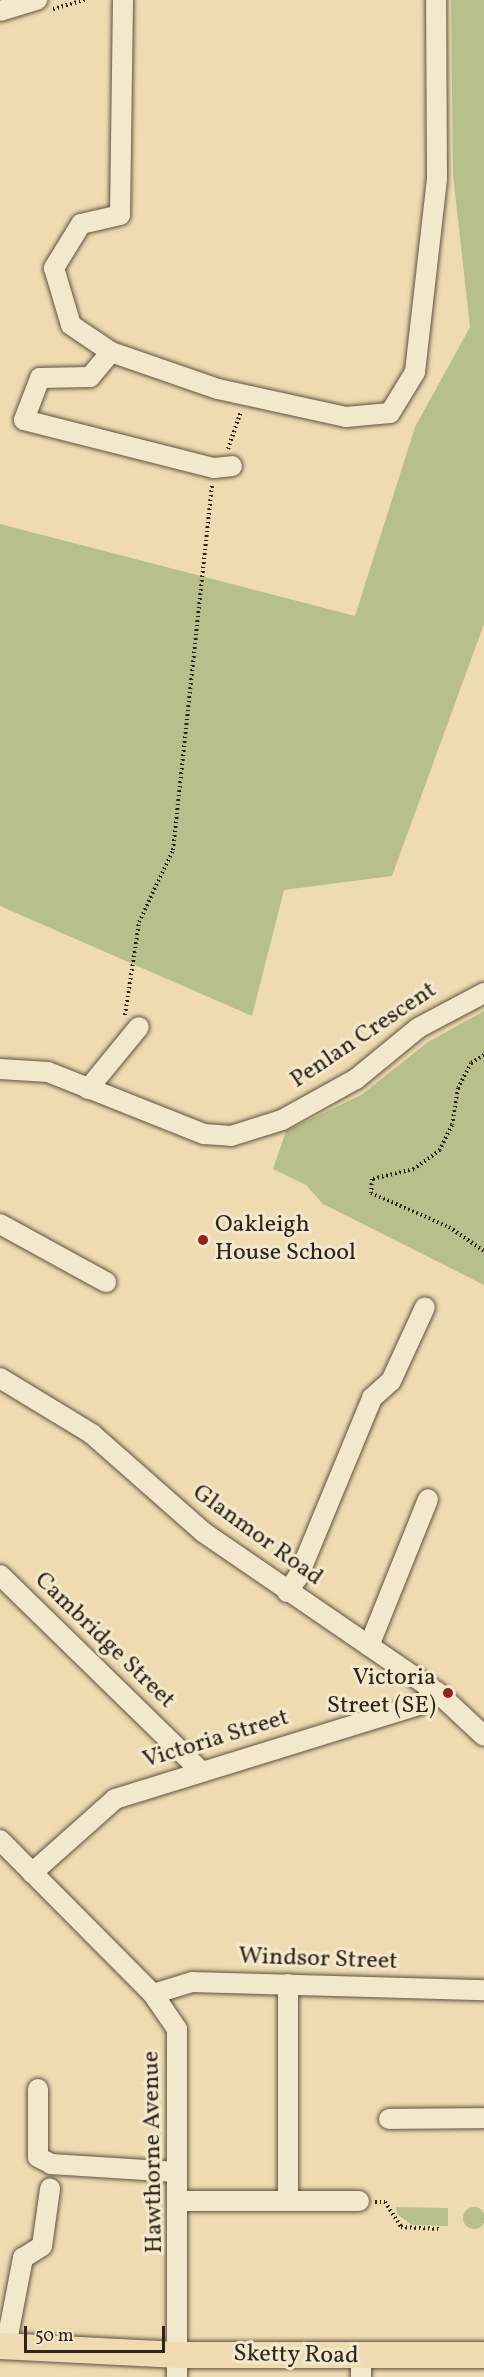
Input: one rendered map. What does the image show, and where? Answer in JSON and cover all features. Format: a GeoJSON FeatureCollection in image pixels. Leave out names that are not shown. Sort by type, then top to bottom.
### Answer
{"type":"FeatureCollection","features":[{"type":"Feature","properties":{"kind":"main road","name":"Sketty Road"},"geometry":{"type":"LineString","coordinates":[[3,2346],[178,2366],[361,2367],[484,2355]]}},
{"type":"Feature","properties":{"kind":"street"},"geometry":{"type":"LineString","coordinates":[[0,11],[38,0]]}},
{"type":"Feature","properties":{"kind":"street"},"geometry":{"type":"LineString","coordinates":[[123,0],[120,215],[81,224],[54,267],[71,325],[111,352],[245,395],[346,417],[390,413],[415,372],[437,179],[436,0]]}},
{"type":"Feature","properties":{"kind":"street"},"geometry":{"type":"LineString","coordinates":[[111,352],[90,377],[40,378],[24,420],[223,467]]}},
{"type":"Feature","properties":{"kind":"street","name":"Penlan Crescent"},"geometry":{"type":"LineString","coordinates":[[0,1069],[48,1072],[204,1134],[231,1136],[282,1120],[356,1079],[418,1028],[484,993]]}},
{"type":"Feature","properties":{"kind":"street"},"geometry":{"type":"LineString","coordinates":[[88,1089],[139,1027]]}},
{"type":"Feature","properties":{"kind":"street"},"geometry":{"type":"LineString","coordinates":[[0,1224],[106,1282]]}},
{"type":"Feature","properties":{"kind":"street"},"geometry":{"type":"LineString","coordinates":[[286,1592],[298,1577],[372,1398],[391,1381],[425,1307]]}},
{"type":"Feature","properties":{"kind":"street","name":"Glanmor Road"},"geometry":{"type":"LineString","coordinates":[[0,1378],[92,1434],[203,1532],[286,1592],[437,1692],[484,1734]]}},
{"type":"Feature","properties":{"kind":"street"},"geometry":{"type":"LineString","coordinates":[[369,1646],[428,1499]]}},
{"type":"Feature","properties":{"kind":"street","name":"Cambridge Street"},"geometry":{"type":"LineString","coordinates":[[0,1575],[199,1769]]}},
{"type":"Feature","properties":{"kind":"street","name":"Victoria Street"},"geometry":{"type":"LineString","coordinates":[[32,1874],[115,1799],[199,1769],[419,1705],[437,1692]]}},
{"type":"Feature","properties":{"kind":"street","name":"Hawthorne Avenue"},"geometry":{"type":"LineString","coordinates":[[0,1840],[153,1994],[177,2029],[178,2366]]}},
{"type":"Feature","properties":{"kind":"street"},"geometry":{"type":"LineString","coordinates":[[0,1860],[32,1874]]}},
{"type":"Feature","properties":{"kind":"street","name":"Windsor Street"},"geometry":{"type":"LineString","coordinates":[[153,1994],[192,1982],[484,1990]]}},
{"type":"Feature","properties":{"kind":"street"},"geometry":{"type":"LineString","coordinates":[[288,1984],[288,2201]]}},
{"type":"Feature","properties":{"kind":"street"},"geometry":{"type":"LineString","coordinates":[[38,2089],[38,2157],[51,2164],[177,2172]]}},
{"type":"Feature","properties":{"kind":"street"},"geometry":{"type":"LineString","coordinates":[[389,2119],[484,2118]]}},
{"type":"Feature","properties":{"kind":"street"},"geometry":{"type":"LineString","coordinates":[[3,2346],[22,2258],[42,2246],[50,2189]]}},
{"type":"Feature","properties":{"kind":"street"},"geometry":{"type":"LineString","coordinates":[[178,2201],[359,2201]]}},
{"type":"Feature","properties":{"kind":"path"},"geometry":{"type":"LineString","coordinates":[[117,1051],[139,922],[173,850],[223,467],[236,439],[245,395]]}},
{"type":"Feature","properties":{"kind":"path"},"geometry":{"type":"LineString","coordinates":[[484,1054],[471,1063],[458,1088],[452,1125],[440,1150],[414,1169],[372,1179],[371,1193],[449,1227],[484,1251]]}},
{"type":"Feature","properties":{"kind":"path"},"geometry":{"type":"LineString","coordinates":[[359,2201],[384,2202],[401,2227],[440,2229]]}},
{"type":"Feature","properties":{"kind":"green space"},"geometry":{"type":"Polygon","coordinates":[[[451,0],[484,0],[484,624],[392,876],[284,890],[252,1016],[0,906],[0,524],[355,616],[415,427],[470,327],[453,175],[451,0]]]}},
{"type":"Feature","properties":{"kind":"green space"},"geometry":{"type":"Polygon","coordinates":[[[484,1011],[484,1285],[323,1204],[306,1185],[273,1169],[286,1131],[361,1095],[428,1042],[484,1011]]]}},
{"type":"Feature","properties":{"kind":"green space"},"geometry":{"type":"Polygon","coordinates":[[[396,2207],[448,2208],[448,2226],[412,2225],[397,2214],[396,2207]]]}},
{"type":"Feature","properties":{"kind":"green space"},"geometry":{"type":"Polygon","coordinates":[[[474,2207],[482,2210],[485,2218],[482,2226],[474,2229],[466,2226],[463,2218],[466,2210],[474,2207]]]}},
{"type":"Feature","properties":{"kind":"place","name":"Oakleigh House School"},"geometry":{"type":"Point","coordinates":[203,1240]}},
{"type":"Feature","properties":{"kind":"place","name":"Victoria Street (SE)"},"geometry":{"type":"Point","coordinates":[448,1693]}}]}
